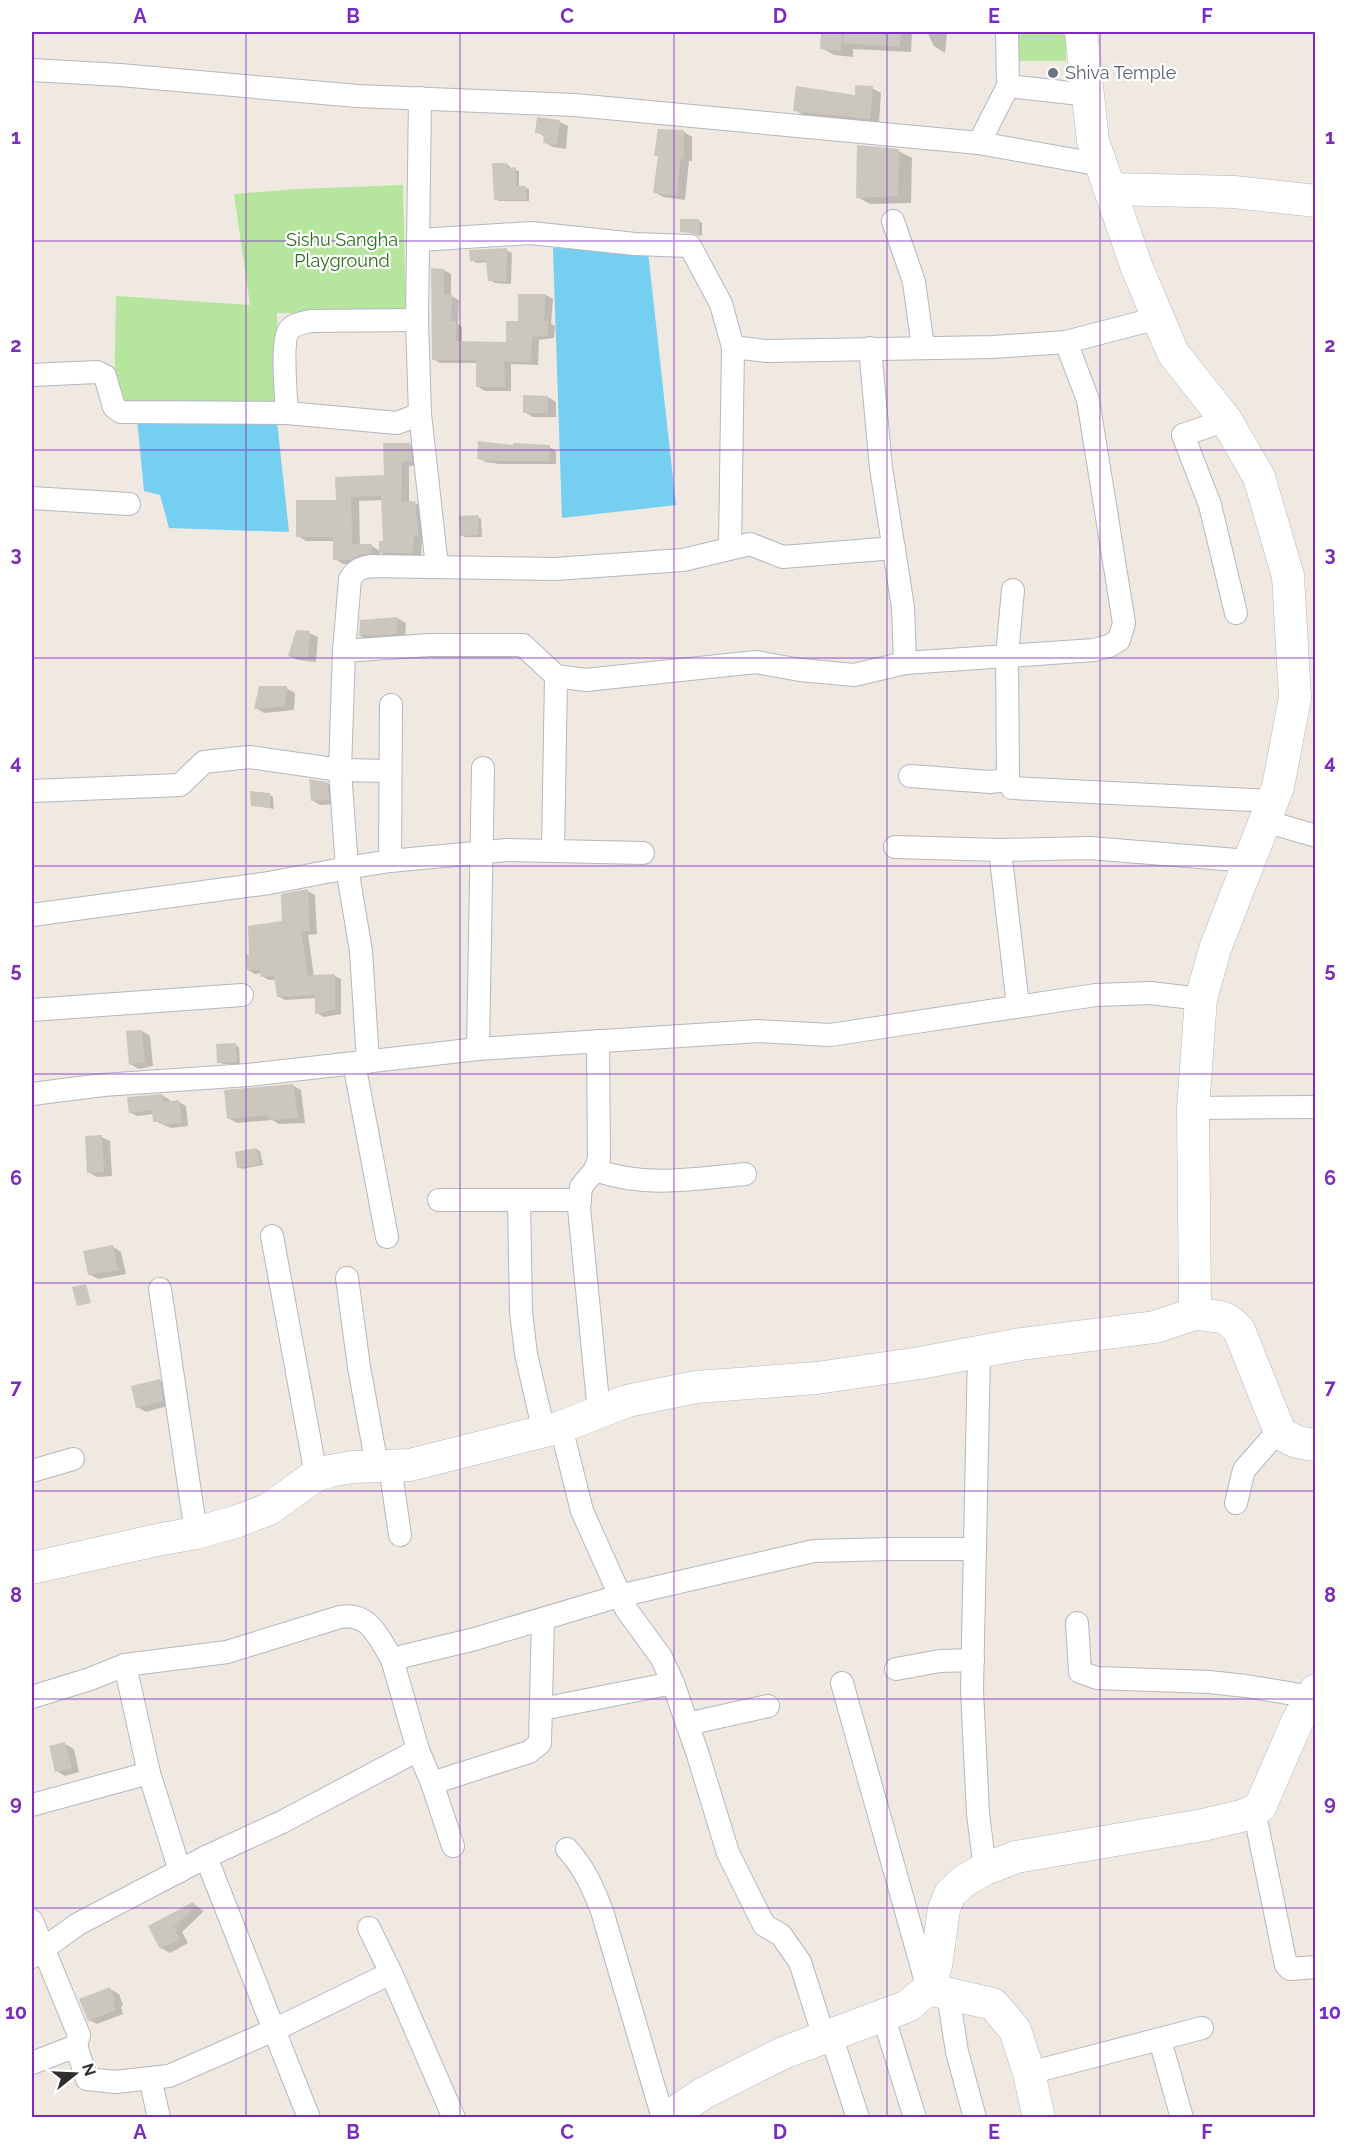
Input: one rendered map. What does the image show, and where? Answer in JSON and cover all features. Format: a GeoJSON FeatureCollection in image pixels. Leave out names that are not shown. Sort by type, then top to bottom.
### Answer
{"type":"FeatureCollection","features":[{"type":"Feature","properties":{"kind":"street"},"geometry":{"type":"LineString","coordinates":[[979,142],[1008,86],[1007,32]]}},
{"type":"Feature","properties":{"kind":"street"},"geometry":{"type":"LineString","coordinates":[[1081,32],[1093,141],[1137,268],[1173,353],[1226,420],[1259,477],[1287,576],[1295,698],[1278,787],[1215,949],[1201,999],[1192,1108],[1195,1306],[1197,1313]]}},
{"type":"Feature","properties":{"kind":"street"},"geometry":{"type":"LineString","coordinates":[[32,70],[120,75],[357,96],[575,105],[979,142],[1106,177],[1316,201]]}},
{"type":"Feature","properties":{"kind":"street"},"geometry":{"type":"LineString","coordinates":[[1008,86],[1089,95]]}},
{"type":"Feature","properties":{"kind":"street"},"geometry":{"type":"LineString","coordinates":[[420,98],[417,320],[420,414],[437,567]]}},
{"type":"Feature","properties":{"kind":"street"},"geometry":{"type":"LineString","coordinates":[[893,221],[914,282],[924,347]]}},
{"type":"Feature","properties":{"kind":"street"},"geometry":{"type":"LineString","coordinates":[[419,240],[531,233],[636,244],[690,246],[721,304],[733,347],[730,547]]}},
{"type":"Feature","properties":{"kind":"street"},"geometry":{"type":"LineString","coordinates":[[733,347],[766,351],[993,347],[1066,342],[1158,318]]}},
{"type":"Feature","properties":{"kind":"street"},"geometry":{"type":"LineString","coordinates":[[287,413],[285,346],[288,332],[297,324],[311,321],[417,320]]}},
{"type":"Feature","properties":{"kind":"street"},"geometry":{"type":"LineString","coordinates":[[344,651],[429,645],[524,645],[556,676],[586,680],[756,662],[800,670],[854,675],[905,663],[1077,652],[1109,646],[1119,640],[1124,622],[1088,400],[1066,342]]}},
{"type":"Feature","properties":{"kind":"street"},"geometry":{"type":"LineString","coordinates":[[870,348],[881,468],[903,607],[905,663]]}},
{"type":"Feature","properties":{"kind":"street"},"geometry":{"type":"LineString","coordinates":[[32,375],[98,372],[105,376],[114,406],[121,412],[287,413],[397,423],[420,414]]}},
{"type":"Feature","properties":{"kind":"street"},"geometry":{"type":"LineString","coordinates":[[1226,420],[1183,435],[1210,505],[1236,613]]}},
{"type":"Feature","properties":{"kind":"street"},"geometry":{"type":"LineString","coordinates":[[32,498],[129,504]]}},
{"type":"Feature","properties":{"kind":"street"},"geometry":{"type":"LineString","coordinates":[[387,1237],[361,1062],[361,951],[347,868],[340,770],[344,651],[350,579],[354,572],[371,566],[566,568],[683,560],[750,544],[783,557],[894,548]]}},
{"type":"Feature","properties":{"kind":"street"},"geometry":{"type":"LineString","coordinates":[[1013,590],[1007,655],[1008,780],[1012,788],[1268,811],[1316,836]]}},
{"type":"Feature","properties":{"kind":"street"},"geometry":{"type":"LineString","coordinates":[[553,851],[556,676]]}},
{"type":"Feature","properties":{"kind":"street"},"geometry":{"type":"LineString","coordinates":[[390,861],[391,705]]}},
{"type":"Feature","properties":{"kind":"street"},"geometry":{"type":"LineString","coordinates":[[32,791],[180,784],[204,762],[249,757],[340,770],[390,771]]}},
{"type":"Feature","properties":{"kind":"street"},"geometry":{"type":"LineString","coordinates":[[478,1049],[483,768]]}},
{"type":"Feature","properties":{"kind":"street"},"geometry":{"type":"LineString","coordinates":[[910,777],[990,783],[1008,780]]}},
{"type":"Feature","properties":{"kind":"street"},"geometry":{"type":"LineString","coordinates":[[895,847],[1000,850],[1090,848],[1249,861]]}},
{"type":"Feature","properties":{"kind":"street"},"geometry":{"type":"LineString","coordinates":[[32,915],[269,883],[390,861],[507,850],[643,853]]}},
{"type":"Feature","properties":{"kind":"street"},"geometry":{"type":"LineString","coordinates":[[1000,850],[1018,1006]]}},
{"type":"Feature","properties":{"kind":"street"},"geometry":{"type":"LineString","coordinates":[[32,1094],[103,1085],[248,1075],[478,1049],[759,1031],[830,1035],[1096,995],[1150,993],[1201,999]]}},
{"type":"Feature","properties":{"kind":"street"},"geometry":{"type":"LineString","coordinates":[[32,1010],[242,995]]}},
{"type":"Feature","properties":{"kind":"street"},"geometry":{"type":"LineString","coordinates":[[598,1041],[599,1159],[595,1170],[581,1187],[580,1200],[599,1412]]}},
{"type":"Feature","properties":{"kind":"street"},"geometry":{"type":"LineString","coordinates":[[1192,1108],[1316,1107]]}},
{"type":"Feature","properties":{"kind":"street"},"geometry":{"type":"LineString","coordinates":[[595,1170],[616,1178],[646,1182],[670,1182],[745,1174]]}},
{"type":"Feature","properties":{"kind":"street"},"geometry":{"type":"LineString","coordinates":[[439,1200],[580,1200]]}},
{"type":"Feature","properties":{"kind":"street"},"geometry":{"type":"LineString","coordinates":[[519,1200],[521,1312],[526,1354],[552,1429],[582,1510],[626,1610],[661,1657],[673,1683],[728,1853],[764,1925],[781,1935],[800,1962],[858,2118]]}},
{"type":"Feature","properties":{"kind":"street"},"geometry":{"type":"LineString","coordinates":[[272,1236],[316,1474]]}},
{"type":"Feature","properties":{"kind":"street"},"geometry":{"type":"LineString","coordinates":[[347,1278],[359,1367],[400,1535]]}},
{"type":"Feature","properties":{"kind":"street"},"geometry":{"type":"LineString","coordinates":[[160,1289],[196,1533]]}},
{"type":"Feature","properties":{"kind":"street"},"geometry":{"type":"LineString","coordinates":[[32,1568],[196,1533],[238,1521],[269,1509],[316,1474],[352,1467],[410,1466],[552,1429],[627,1401],[696,1387],[817,1378],[920,1363],[1021,1344],[1155,1327],[1197,1313],[1222,1316],[1231,1321],[1239,1330],[1279,1430],[1288,1439],[1298,1443],[1316,1445]]}},
{"type":"Feature","properties":{"kind":"street"},"geometry":{"type":"LineString","coordinates":[[979,1352],[973,1660],[978,1814],[985,1869]]}},
{"type":"Feature","properties":{"kind":"street"},"geometry":{"type":"LineString","coordinates":[[1236,1503],[1244,1470],[1279,1430]]}},
{"type":"Feature","properties":{"kind":"street"},"geometry":{"type":"LineString","coordinates":[[32,1471],[73,1459]]}},
{"type":"Feature","properties":{"kind":"street"},"geometry":{"type":"LineString","coordinates":[[392,1659],[475,1639],[620,1596],[814,1551],[975,1549]]}},
{"type":"Feature","properties":{"kind":"street"},"geometry":{"type":"LineString","coordinates":[[32,1697],[90,1679],[125,1665],[227,1652],[340,1617],[352,1615],[361,1618],[371,1627],[392,1659],[418,1750],[432,1783],[453,1846]]}},
{"type":"Feature","properties":{"kind":"street"},"geometry":{"type":"LineString","coordinates":[[432,1783],[529,1752],[540,1743],[543,1619]]}},
{"type":"Feature","properties":{"kind":"street"},"geometry":{"type":"LineString","coordinates":[[938,1991],[936,1966],[944,1909],[950,1894],[964,1881],[985,1869],[1016,1857],[1203,1825],[1245,1815],[1260,1807],[1297,1722],[1314,1693],[1209,1682],[1097,1678],[1080,1672],[1077,1623]]}},
{"type":"Feature","properties":{"kind":"street"},"geometry":{"type":"LineString","coordinates":[[896,1669],[940,1661],[973,1660]]}},
{"type":"Feature","properties":{"kind":"street"},"geometry":{"type":"LineString","coordinates":[[125,1665],[149,1773],[180,1872]]}},
{"type":"Feature","properties":{"kind":"street"},"geometry":{"type":"LineString","coordinates":[[542,1709],[673,1683]]}},
{"type":"Feature","properties":{"kind":"street"},"geometry":{"type":"LineString","coordinates":[[842,1683],[957,2052],[975,2118]]}},
{"type":"Feature","properties":{"kind":"street"},"geometry":{"type":"LineString","coordinates":[[687,1724],[768,1706]]}},
{"type":"Feature","properties":{"kind":"street"},"geometry":{"type":"LineString","coordinates":[[38,1953],[78,1924],[206,1857],[282,1822],[418,1750]]}},
{"type":"Feature","properties":{"kind":"street"},"geometry":{"type":"LineString","coordinates":[[32,1806],[149,1773]]}},
{"type":"Feature","properties":{"kind":"street"},"geometry":{"type":"LineString","coordinates":[[1254,1810],[1286,1965],[1290,1969],[1316,1967]]}},
{"type":"Feature","properties":{"kind":"street"},"geometry":{"type":"LineString","coordinates":[[567,1849],[579,1862],[602,1911],[664,2118],[714,2088],[783,2053],[883,2016],[938,1991],[993,2004],[1015,2030],[1029,2073],[1039,2118]]}},
{"type":"Feature","properties":{"kind":"street"},"geometry":{"type":"LineString","coordinates":[[206,1857],[309,2118]]}},
{"type":"Feature","properties":{"kind":"street"},"geometry":{"type":"LineString","coordinates":[[32,1921],[38,1953],[79,2036],[76,2046],[87,2079],[115,2082],[168,2076],[274,2030],[391,1972]]}},
{"type":"Feature","properties":{"kind":"street"},"geometry":{"type":"LineString","coordinates":[[369,1928],[391,1972],[454,2118]]}},
{"type":"Feature","properties":{"kind":"street"},"geometry":{"type":"LineString","coordinates":[[883,2016],[915,2118]]}},
{"type":"Feature","properties":{"kind":"street"},"geometry":{"type":"LineString","coordinates":[[1029,2073],[1202,2028]]}},
{"type":"Feature","properties":{"kind":"street"},"geometry":{"type":"LineString","coordinates":[[1160,2040],[1182,2118]]}},
{"type":"Feature","properties":{"kind":"street"},"geometry":{"type":"LineString","coordinates":[[32,2063],[76,2046]]}},
{"type":"Feature","properties":{"kind":"street"},"geometry":{"type":"LineString","coordinates":[[150,2078],[159,2118]]}},
{"type":"Feature","properties":{"kind":"green space"},"geometry":{"type":"Polygon","coordinates":[[[1014,32],[1067,32],[1066,61],[1012,61],[1014,32]]]}},
{"type":"Feature","properties":{"kind":"green space","name":"Sishu Sangha Playground"},"geometry":{"type":"Polygon","coordinates":[[[403,185],[406,313],[277,313],[278,406],[114,405],[116,296],[250,305],[234,194],[403,185]]]}},
{"type":"Feature","properties":{"kind":"water"},"geometry":{"type":"Polygon","coordinates":[[[553,248],[648,252],[676,505],[562,518],[553,248]]]}},
{"type":"Feature","properties":{"kind":"water"},"geometry":{"type":"Polygon","coordinates":[[[137,419],[277,422],[289,532],[169,528],[160,495],[144,491],[137,419]]]}},
{"type":"Feature","properties":{"kind":"building"},"geometry":{"type":"Polygon","coordinates":[[[821,32],[842,32],[841,51],[820,49],[821,32]]]}},
{"type":"Feature","properties":{"kind":"building"},"geometry":{"type":"Polygon","coordinates":[[[844,32],[901,32],[900,47],[843,43],[844,32]]]}},
{"type":"Feature","properties":{"kind":"building"},"geometry":{"type":"Polygon","coordinates":[[[855,85],[873,86],[870,119],[793,111],[796,86],[855,95],[855,85]]]}},
{"type":"Feature","properties":{"kind":"building"},"geometry":{"type":"Polygon","coordinates":[[[537,117],[560,120],[557,145],[543,143],[544,134],[535,133],[537,117]]]}},
{"type":"Feature","properties":{"kind":"building"},"geometry":{"type":"Polygon","coordinates":[[[658,129],[684,130],[684,158],[681,157],[677,196],[653,193],[658,156],[654,156],[658,129]]]}},
{"type":"Feature","properties":{"kind":"building"},"geometry":{"type":"Polygon","coordinates":[[[857,145],[899,149],[898,196],[856,198],[857,145]]]}},
{"type":"Feature","properties":{"kind":"building"},"geometry":{"type":"Polygon","coordinates":[[[492,163],[507,163],[507,168],[516,167],[516,186],[526,186],[526,200],[494,200],[492,163]]]}},
{"type":"Feature","properties":{"kind":"building"},"geometry":{"type":"Polygon","coordinates":[[[680,219],[699,219],[699,236],[680,232],[680,219]]]}},
{"type":"Feature","properties":{"kind":"building"},"geometry":{"type":"Polygon","coordinates":[[[507,248],[506,281],[488,281],[486,260],[470,261],[469,250],[507,248]]]}},
{"type":"Feature","properties":{"kind":"building"},"geometry":{"type":"Polygon","coordinates":[[[431,268],[444,269],[444,294],[452,295],[451,321],[456,321],[456,341],[506,342],[506,321],[518,321],[518,294],[546,294],[544,321],[548,320],[548,335],[532,337],[531,362],[504,361],[505,387],[476,387],[476,360],[432,360],[431,268]]]}},
{"type":"Feature","properties":{"kind":"building"},"geometry":{"type":"Polygon","coordinates":[[[523,395],[548,396],[548,413],[523,413],[523,395]]]}},
{"type":"Feature","properties":{"kind":"building"},"geometry":{"type":"Polygon","coordinates":[[[478,441],[513,445],[513,443],[550,445],[549,461],[477,459],[478,441]]]}},
{"type":"Feature","properties":{"kind":"building"},"geometry":{"type":"Polygon","coordinates":[[[383,443],[410,443],[412,461],[402,462],[401,502],[415,501],[419,536],[414,536],[413,553],[379,553],[379,541],[383,541],[381,496],[351,497],[352,544],[372,544],[372,553],[349,560],[333,560],[333,537],[296,537],[296,500],[336,500],[335,477],[384,475],[383,443]]]}},
{"type":"Feature","properties":{"kind":"building"},"geometry":{"type":"Polygon","coordinates":[[[478,515],[478,535],[460,536],[459,516],[478,515]]]}},
{"type":"Feature","properties":{"kind":"building"},"geometry":{"type":"Polygon","coordinates":[[[398,617],[397,634],[359,636],[360,620],[398,617]]]}},
{"type":"Feature","properties":{"kind":"building"},"geometry":{"type":"Polygon","coordinates":[[[296,630],[310,631],[308,658],[288,656],[296,630]]]}},
{"type":"Feature","properties":{"kind":"building"},"geometry":{"type":"Polygon","coordinates":[[[259,686],[287,686],[285,706],[254,709],[259,686]]]}},
{"type":"Feature","properties":{"kind":"building"},"geometry":{"type":"Polygon","coordinates":[[[309,779],[327,782],[329,800],[311,801],[309,779]]]}},
{"type":"Feature","properties":{"kind":"building"},"geometry":{"type":"Polygon","coordinates":[[[250,791],[270,793],[270,808],[251,806],[250,791]]]}},
{"type":"Feature","properties":{"kind":"building"},"geometry":{"type":"Polygon","coordinates":[[[308,889],[310,931],[301,931],[308,975],[335,974],[335,1010],[315,1014],[315,995],[277,997],[274,976],[261,977],[260,970],[247,970],[246,955],[249,955],[248,926],[282,921],[281,894],[308,889]]]}},
{"type":"Feature","properties":{"kind":"building"},"geometry":{"type":"Polygon","coordinates":[[[142,1030],[145,1062],[129,1065],[126,1031],[142,1030]]]}},
{"type":"Feature","properties":{"kind":"building"},"geometry":{"type":"Polygon","coordinates":[[[236,1043],[237,1062],[217,1063],[216,1044],[236,1043]]]}},
{"type":"Feature","properties":{"kind":"building"},"geometry":{"type":"Polygon","coordinates":[[[293,1084],[298,1118],[269,1120],[268,1115],[227,1119],[224,1090],[293,1084]]]}},
{"type":"Feature","properties":{"kind":"building"},"geometry":{"type":"Polygon","coordinates":[[[163,1094],[164,1102],[179,1100],[182,1123],[162,1125],[162,1122],[153,1122],[152,1110],[129,1113],[127,1097],[163,1094]]]}},
{"type":"Feature","properties":{"kind":"building"},"geometry":{"type":"Polygon","coordinates":[[[102,1135],[104,1172],[87,1173],[85,1136],[102,1135]]]}},
{"type":"Feature","properties":{"kind":"building"},"geometry":{"type":"Polygon","coordinates":[[[256,1148],[260,1164],[237,1168],[235,1152],[256,1148]]]}},
{"type":"Feature","properties":{"kind":"building"},"geometry":{"type":"Polygon","coordinates":[[[113,1245],[118,1270],[88,1275],[83,1251],[113,1245]]]}},
{"type":"Feature","properties":{"kind":"building"},"geometry":{"type":"Polygon","coordinates":[[[86,1284],[91,1303],[77,1306],[72,1287],[86,1284]]]}},
{"type":"Feature","properties":{"kind":"building"},"geometry":{"type":"Polygon","coordinates":[[[160,1379],[163,1401],[136,1408],[131,1386],[160,1379]]]}},
{"type":"Feature","properties":{"kind":"building"},"geometry":{"type":"Polygon","coordinates":[[[65,1742],[72,1768],[55,1772],[49,1746],[65,1742]]]}},
{"type":"Feature","properties":{"kind":"building"},"geometry":{"type":"Polygon","coordinates":[[[193,1902],[196,1906],[174,1927],[180,1939],[160,1949],[148,1926],[193,1902]]]}},
{"type":"Feature","properties":{"kind":"building"},"geometry":{"type":"Polygon","coordinates":[[[110,1987],[116,2010],[88,2021],[79,1999],[110,1987]]]}},
{"type":"Feature","properties":{"kind":"place","name":"Shiva Temple"},"geometry":{"type":"Point","coordinates":[1053,73]}}]}
